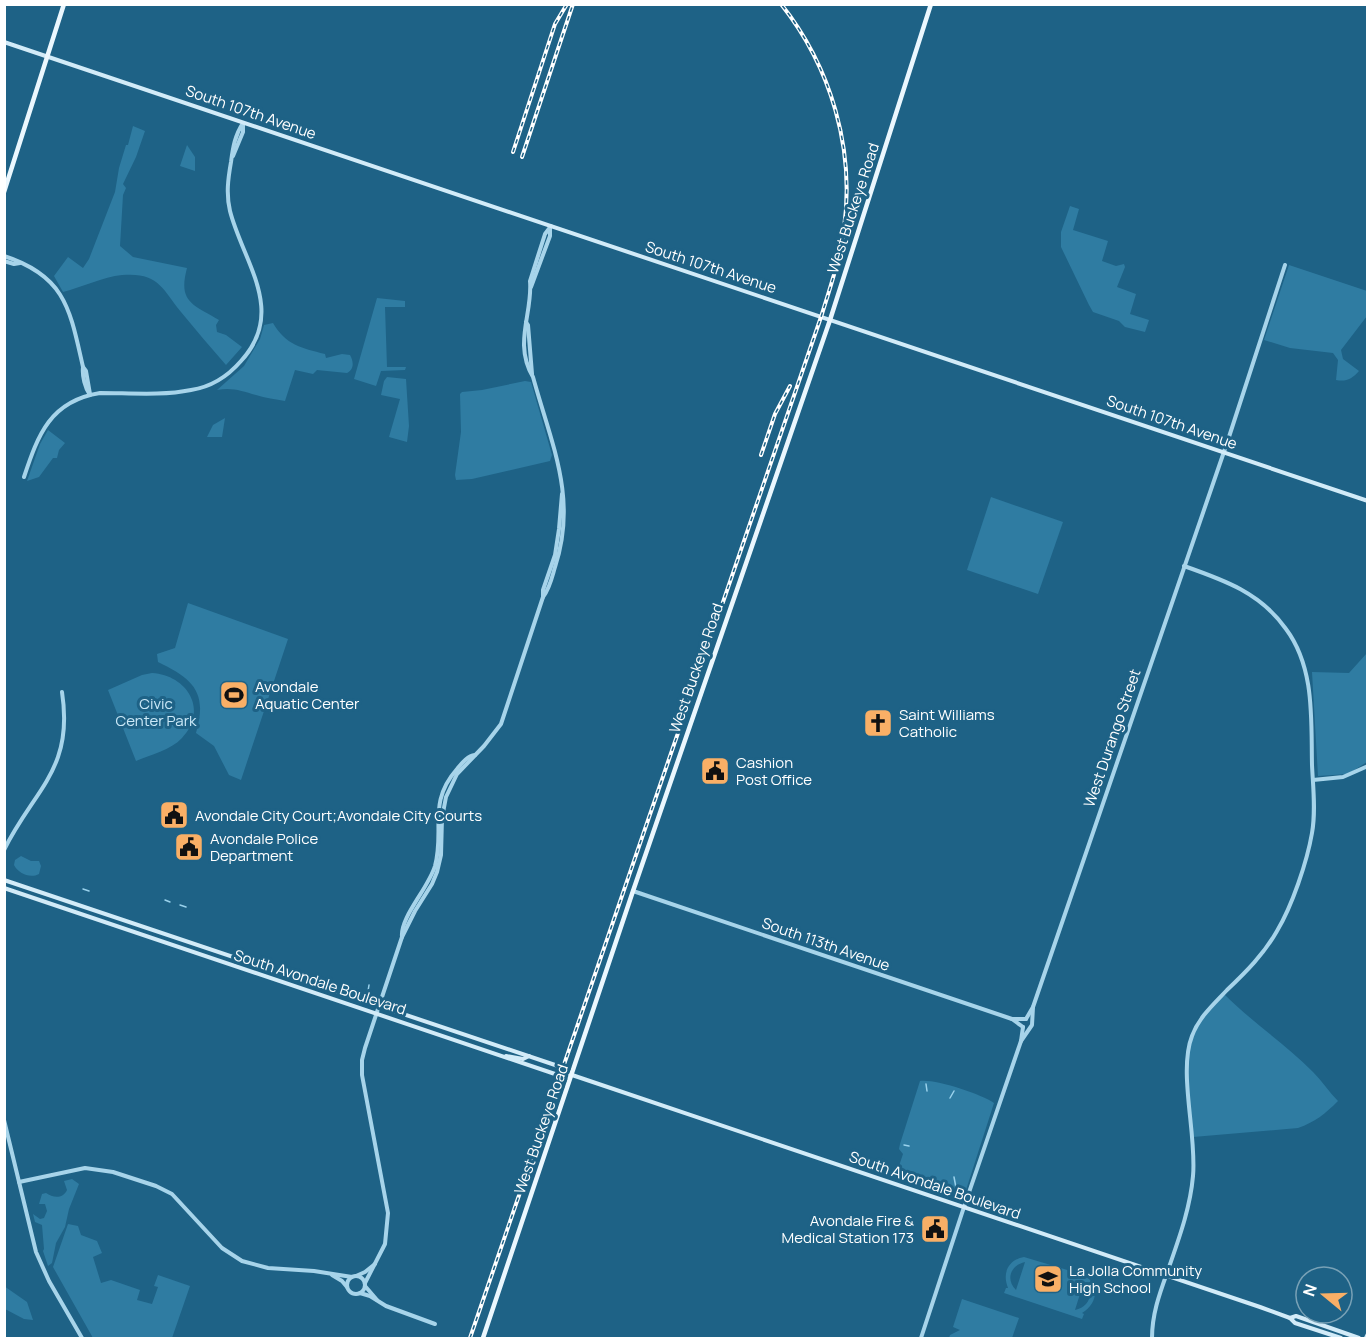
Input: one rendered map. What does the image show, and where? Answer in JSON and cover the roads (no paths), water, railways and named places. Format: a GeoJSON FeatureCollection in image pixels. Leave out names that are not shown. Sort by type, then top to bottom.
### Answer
{"type":"FeatureCollection","features":[{"type":"Feature","properties":{"kind":"main road"},"geometry":{"type":"LineString","coordinates":[[4,192],[64,4]]}},
{"type":"Feature","properties":{"kind":"main road","name":"West Buckeye Road"},"geometry":{"type":"LineString","coordinates":[[483,1338],[633,891],[830,320],[931,4]]}},
{"type":"Feature","properties":{"kind":"main road","name":"South 107th Avenue"},"geometry":{"type":"LineString","coordinates":[[4,42],[1368,501]]}},
{"type":"Feature","properties":{"kind":"main road","name":"South Avondale Boulevard"},"geometry":{"type":"LineString","coordinates":[[4,880],[567,1069],[572,1075],[1290,1318],[1295,1323],[1341,1338]]}},
{"type":"Feature","properties":{"kind":"main road","name":"South Avondale Boulevard"},"geometry":{"type":"LineString","coordinates":[[4,888],[565,1077],[572,1075]]}},
{"type":"Feature","properties":{"kind":"main road"},"geometry":{"type":"LineString","coordinates":[[162,941],[165,934]]}},
{"type":"Feature","properties":{"kind":"main road"},"geometry":{"type":"LineString","coordinates":[[502,1056],[510,1055],[524,1059],[529,1056]]}},
{"type":"Feature","properties":{"kind":"main road","name":"South Avondale Boulevard"},"geometry":{"type":"LineString","coordinates":[[1290,1318],[1296,1316],[1359,1338]]}},
{"type":"Feature","properties":{"kind":"street"},"geometry":{"type":"LineString","coordinates":[[24,477],[36,441],[45,426],[63,407],[90,395],[190,391],[215,382],[232,370],[245,357],[254,343],[260,325],[260,294],[253,269],[230,210],[227,189],[234,143],[243,123]]}},
{"type":"Feature","properties":{"kind":"street"},"geometry":{"type":"LineString","coordinates":[[360,1293],[385,1244],[388,1213],[363,1086],[363,1053],[402,937],[437,872],[441,855],[442,812],[447,792],[457,774],[474,759],[501,724],[543,597],[558,537],[562,494],[560,473],[532,377],[526,322],[530,281],[545,234],[550,226]]}},
{"type":"Feature","properties":{"kind":"street"},"geometry":{"type":"LineString","coordinates":[[4,256],[40,272],[54,285],[64,300],[86,371],[90,395]]}},
{"type":"Feature","properties":{"kind":"street"},"geometry":{"type":"LineString","coordinates":[[4,261],[20,263]]}},
{"type":"Feature","properties":{"kind":"street"},"geometry":{"type":"LineString","coordinates":[[1224,452],[1285,265]]}},
{"type":"Feature","properties":{"kind":"street","name":"West Durango Street"},"geometry":{"type":"LineString","coordinates":[[1033,1007],[1224,452]]}},
{"type":"Feature","properties":{"kind":"street"},"geometry":{"type":"LineString","coordinates":[[1152,1338],[1153,1316],[1186,1216],[1193,1176],[1194,1142],[1187,1066],[1190,1041],[1203,1016],[1260,955],[1284,918],[1310,843],[1314,820],[1310,696],[1306,672],[1298,649],[1273,612],[1243,589],[1184,566]]}},
{"type":"Feature","properties":{"kind":"street"},"geometry":{"type":"LineString","coordinates":[[4,850],[49,780],[63,741],[65,718],[62,692]]}},
{"type":"Feature","properties":{"kind":"street"},"geometry":{"type":"LineString","coordinates":[[1313,780],[1343,777],[1368,766]]}},
{"type":"Feature","properties":{"kind":"street","name":"South 113th Avenue"},"geometry":{"type":"LineString","coordinates":[[633,891],[1012,1019],[1025,1019]]}},
{"type":"Feature","properties":{"kind":"street"},"geometry":{"type":"LineString","coordinates":[[1025,1029],[1025,1019],[1033,1007]]}},
{"type":"Feature","properties":{"kind":"street"},"geometry":{"type":"LineString","coordinates":[[921,1338],[963,1208],[1033,1007]]}},
{"type":"Feature","properties":{"kind":"street","name":"South 113th Avenue"},"geometry":{"type":"LineString","coordinates":[[1012,1019],[1025,1029]]}},
{"type":"Feature","properties":{"kind":"street"},"geometry":{"type":"LineString","coordinates":[[1025,1019],[1025,1029]]}},
{"type":"Feature","properties":{"kind":"street"},"geometry":{"type":"LineString","coordinates":[[4,1120],[33,1243],[40,1262],[82,1338]]}},
{"type":"Feature","properties":{"kind":"street"},"geometry":{"type":"LineString","coordinates":[[19,1182],[85,1168],[113,1172],[156,1186],[172,1194],[222,1248],[242,1261],[268,1268],[314,1271],[363,1278],[365,1285],[378,1300]]}},
{"type":"Feature","properties":{"kind":"street"},"geometry":{"type":"LineString","coordinates":[[348,1288],[348,1283],[353,1276],[365,1272],[375,1264]]}},
{"type":"Feature","properties":{"kind":"street"},"geometry":{"type":"LineString","coordinates":[[328,1274],[342,1281],[352,1293],[360,1293],[393,1309],[435,1324]]}},
{"type":"Feature","properties":{"kind":"waterway"},"geometry":{"type":"LineString","coordinates":[[83,889],[89,891]]}},
{"type":"Feature","properties":{"kind":"waterway"},"geometry":{"type":"LineString","coordinates":[[165,900],[170,902]]}},
{"type":"Feature","properties":{"kind":"waterway"},"geometry":{"type":"LineString","coordinates":[[180,905],[186,907]]}},
{"type":"Feature","properties":{"kind":"waterway"},"geometry":{"type":"LineString","coordinates":[[367,997],[369,985]]}},
{"type":"Feature","properties":{"kind":"waterway"},"geometry":{"type":"LineString","coordinates":[[926,1084],[927,1091]]}},
{"type":"Feature","properties":{"kind":"waterway"},"geometry":{"type":"LineString","coordinates":[[950,1098],[954,1091]]}},
{"type":"Feature","properties":{"kind":"waterway"},"geometry":{"type":"LineString","coordinates":[[904,1145],[909,1146]]}},
{"type":"Feature","properties":{"kind":"waterway"},"geometry":{"type":"LineString","coordinates":[[954,1177],[957,1193],[955,1197]]}},
{"type":"Feature","properties":{"kind":"railway"},"geometry":{"type":"LineString","coordinates":[[513,152],[555,24],[567,4]]}},
{"type":"Feature","properties":{"kind":"railway"},"geometry":{"type":"LineString","coordinates":[[522,157],[573,4]]}},
{"type":"Feature","properties":{"kind":"railway"},"geometry":{"type":"LineString","coordinates":[[470,1338],[821,317],[840,251],[847,198],[842,139],[826,82],[799,28],[781,4]]}},
{"type":"Feature","properties":{"kind":"railway"},"geometry":{"type":"LineString","coordinates":[[761,455],[775,414],[790,386]]}},
{"type":"Feature","properties":{"kind":"place","name":"Avondale Aquatic Center"},"geometry":{"type":"Point","coordinates":[234,695]}},
{"type":"Feature","properties":{"kind":"place","name":"Saint Williams Catholic"},"geometry":{"type":"Point","coordinates":[878,723]}},
{"type":"Feature","properties":{"kind":"place","name":"Cashion Post Office"},"geometry":{"type":"Point","coordinates":[715,771]}},
{"type":"Feature","properties":{"kind":"place","name":"Avondale City Court;Avondale City Courts"},"geometry":{"type":"Point","coordinates":[174,815]}},
{"type":"Feature","properties":{"kind":"place","name":"Avondale Police Department"},"geometry":{"type":"Point","coordinates":[189,847]}},
{"type":"Feature","properties":{"kind":"place","name":"Avondale Fire & Medical Station 173"},"geometry":{"type":"Point","coordinates":[935,1229]}},
{"type":"Feature","properties":{"kind":"place","name":"La Jolla Community High School"},"geometry":{"type":"Point","coordinates":[1048,1279]}},
{"type":"Feature","properties":{"kind":"park label","name":"Civic Center Park"},"geometry":{"type":"Point","coordinates":[156,712]}}]}
